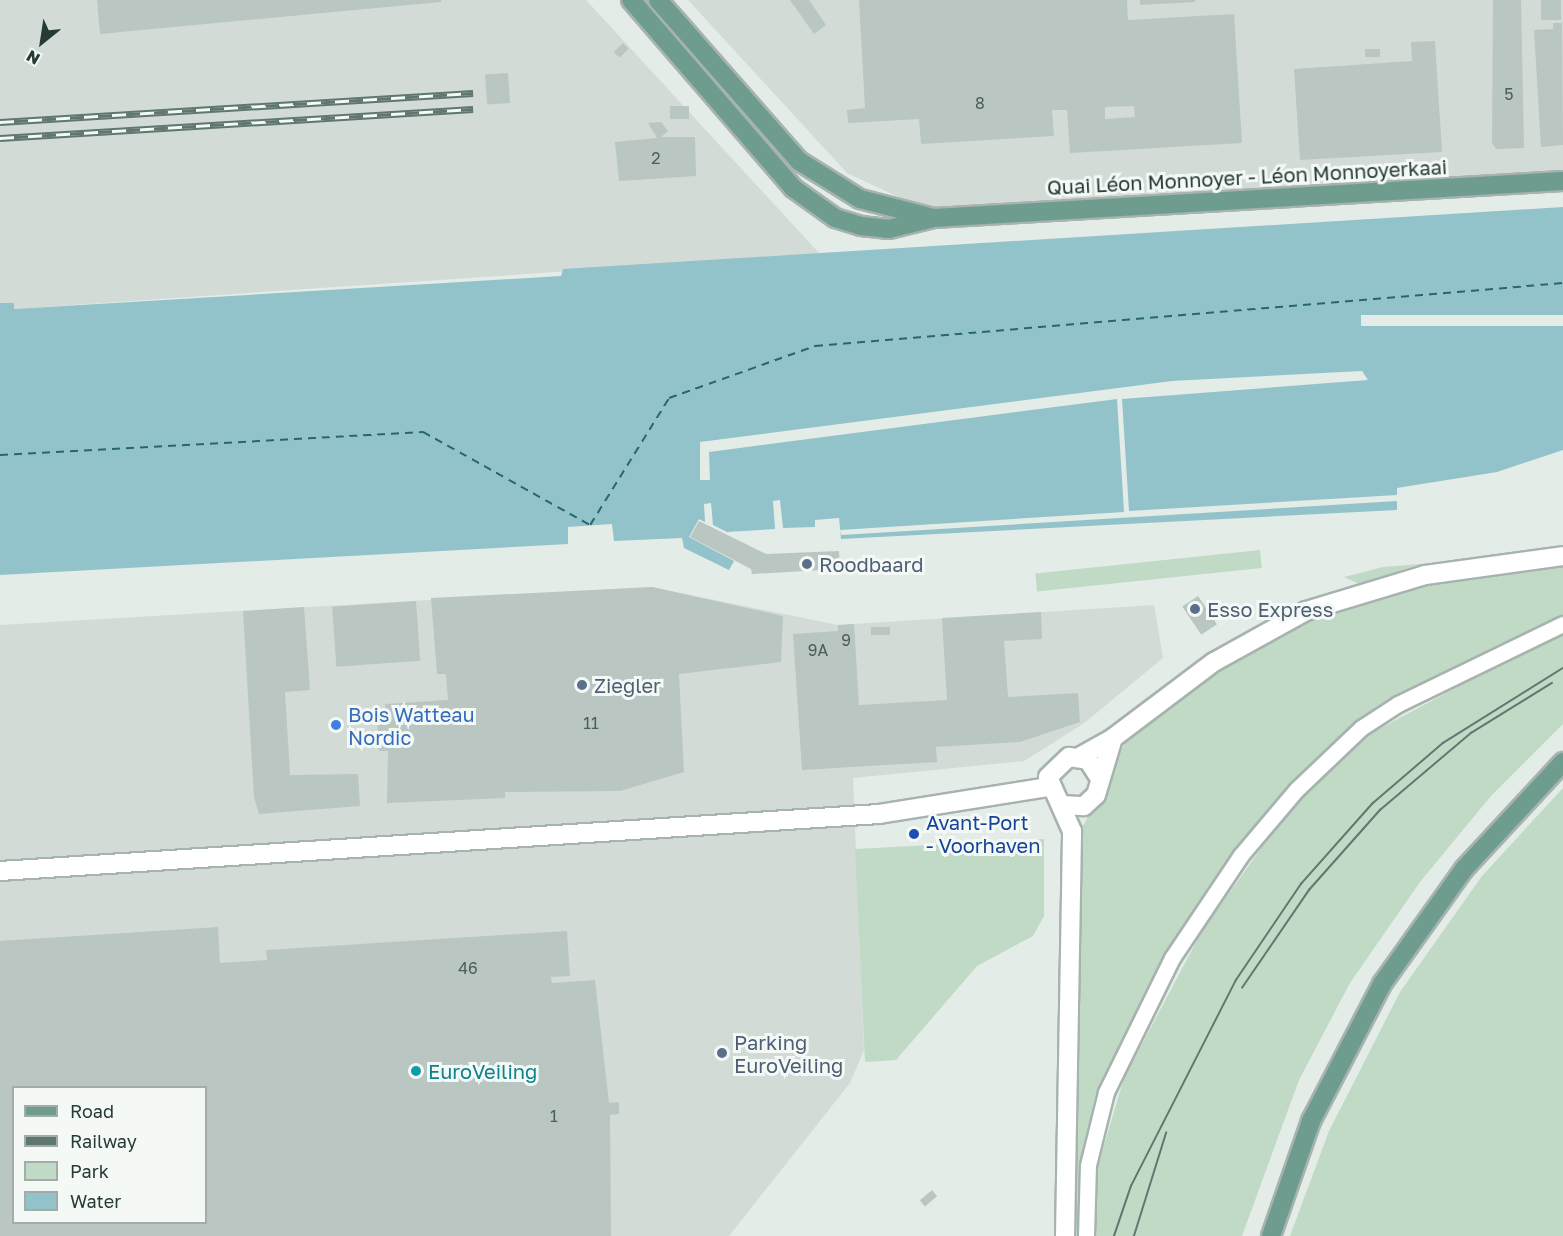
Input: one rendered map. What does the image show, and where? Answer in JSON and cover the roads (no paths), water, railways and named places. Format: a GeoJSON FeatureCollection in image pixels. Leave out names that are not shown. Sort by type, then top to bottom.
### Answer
{"type":"FeatureCollection","features":[{"type":"Feature","properties":{"kind":"main road"},"geometry":{"type":"LineString","coordinates":[[631,0],[812,205],[835,218],[889,229],[934,218]]}},
{"type":"Feature","properties":{"kind":"main road"},"geometry":{"type":"LineString","coordinates":[[658,0],[799,161],[860,199],[934,218]]}},
{"type":"Feature","properties":{"kind":"main road","name":"Quai Léon Monnoyer - Léon Monnoyerkaai"},"geometry":{"type":"LineString","coordinates":[[934,218],[1563,181]]}},
{"type":"Feature","properties":{"kind":"main road"},"geometry":{"type":"LineString","coordinates":[[1065,1236],[1072,831],[1062,806],[1048,787],[1052,767],[1079,757],[1113,738],[1214,662],[1306,611],[1425,575],[1563,556]]}},
{"type":"Feature","properties":{"kind":"main road"},"geometry":{"type":"LineString","coordinates":[[1527,560],[1563,562]]}},
{"type":"Feature","properties":{"kind":"main road"},"geometry":{"type":"LineString","coordinates":[[1072,831],[1084,806],[1096,795],[1099,777],[1113,738]]}},
{"type":"Feature","properties":{"kind":"main road"},"geometry":{"type":"LineString","coordinates":[[1079,757],[1099,777]]}},
{"type":"Feature","properties":{"kind":"main road"},"geometry":{"type":"LineString","coordinates":[[1271,1236],[1311,1121],[1382,984],[1471,860],[1563,762]]}},
{"type":"Feature","properties":{"kind":"main road"},"geometry":{"type":"LineString","coordinates":[[0,871],[943,808],[1048,787]]}},
{"type":"Feature","properties":{"kind":"main road"},"geometry":{"type":"LineString","coordinates":[[1062,806],[1084,806]]}},
{"type":"Feature","properties":{"kind":"street"},"geometry":{"type":"LineString","coordinates":[[1086,1236],[1088,1165],[1106,1092],[1172,958],[1241,855],[1296,790],[1361,728],[1398,704],[1563,624]]}},
{"type":"Feature","properties":{"kind":"water"},"geometry":{"type":"Polygon","coordinates":[[[1563,207],[1563,450],[1497,472],[1397,488],[1397,510],[841,539],[839,518],[815,520],[815,527],[783,528],[780,500],[773,501],[775,529],[727,532],[713,525],[711,503],[704,504],[705,522],[699,519],[689,537],[734,561],[729,570],[684,548],[682,538],[614,541],[612,524],[568,527],[568,544],[0,575],[0,303],[14,303],[14,309],[561,276],[563,269],[1563,207]]]}},
{"type":"Feature","properties":{"kind":"tram line"},"geometry":{"type":"LineString","coordinates":[[1114,1236],[1131,1186],[1236,980],[1301,884],[1373,803],[1443,743],[1563,668]]}},
{"type":"Feature","properties":{"kind":"tram line"},"geometry":{"type":"LineString","coordinates":[[1242,988],[1309,890],[1380,810],[1471,733],[1552,683]]}},
{"type":"Feature","properties":{"kind":"tram line"},"geometry":{"type":"LineString","coordinates":[[1134,1236],[1166,1133]]}},
{"type":"Feature","properties":{"kind":"railway"},"geometry":{"type":"LineString","coordinates":[[0,122],[473,93]]}},
{"type":"Feature","properties":{"kind":"railway"},"geometry":{"type":"LineString","coordinates":[[0,138],[473,109]]}},
{"type":"Feature","properties":{"kind":"place","name":"Roodbaard"},"geometry":{"type":"Point","coordinates":[807,564]}},
{"type":"Feature","properties":{"kind":"place","name":"Esso Express"},"geometry":{"type":"Point","coordinates":[1195,609]}},
{"type":"Feature","properties":{"kind":"place","name":"Ziegler"},"geometry":{"type":"Point","coordinates":[582,685]}},
{"type":"Feature","properties":{"kind":"place","name":"Bois Watteau Nordic"},"geometry":{"type":"Point","coordinates":[336,725]}},
{"type":"Feature","properties":{"kind":"place","name":"Avant-Port - Voorhaven"},"geometry":{"type":"Point","coordinates":[914,834]}},
{"type":"Feature","properties":{"kind":"place","name":"Parking EuroVeiling"},"geometry":{"type":"Point","coordinates":[722,1053]}},
{"type":"Feature","properties":{"kind":"place","name":"EuroVeiling"},"geometry":{"type":"Point","coordinates":[416,1071]}}]}
